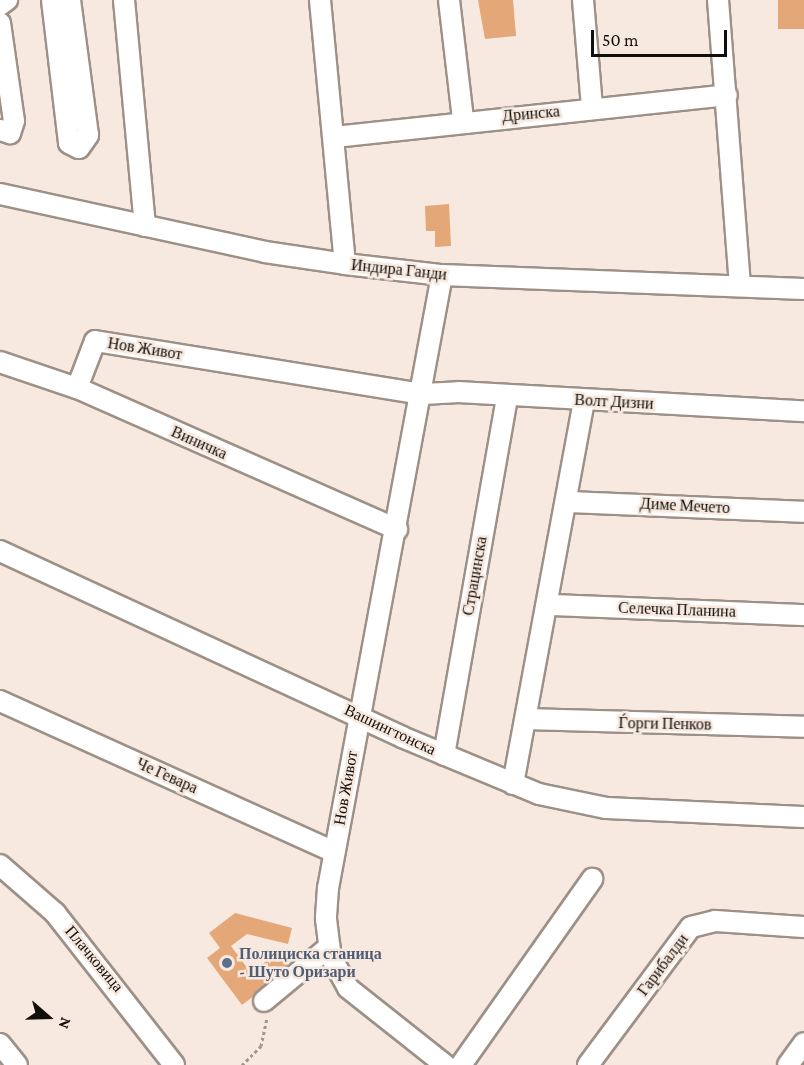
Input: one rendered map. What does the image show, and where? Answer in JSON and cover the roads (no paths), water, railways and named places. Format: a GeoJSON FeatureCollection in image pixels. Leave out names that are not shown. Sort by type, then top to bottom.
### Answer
{"type":"FeatureCollection","features":[{"type":"Feature","properties":{"kind":"street"},"geometry":{"type":"LineString","coordinates":[[0,5],[7,0]]}},
{"type":"Feature","properties":{"kind":"street"},"geometry":{"type":"LineString","coordinates":[[52,0],[69,143],[79,148],[88,135],[70,0]]}},
{"type":"Feature","properties":{"kind":"street"},"geometry":{"type":"LineString","coordinates":[[124,0],[145,226]]}},
{"type":"Feature","properties":{"kind":"street"},"geometry":{"type":"LineString","coordinates":[[320,0],[335,137],[345,264]]}},
{"type":"Feature","properties":{"kind":"street"},"geometry":{"type":"LineString","coordinates":[[449,0],[463,120]]}},
{"type":"Feature","properties":{"kind":"street"},"geometry":{"type":"LineString","coordinates":[[583,0],[592,108]]}},
{"type":"Feature","properties":{"kind":"street"},"geometry":{"type":"LineString","coordinates":[[718,0],[740,285]]}},
{"type":"Feature","properties":{"kind":"street"},"geometry":{"type":"LineString","coordinates":[[0,23],[14,121],[10,133],[0,129]]}},
{"type":"Feature","properties":{"kind":"street","name":"Дринска"},"geometry":{"type":"LineString","coordinates":[[335,137],[463,120],[727,95]]}},
{"type":"Feature","properties":{"kind":"street","name":"Индира Ганди"},"geometry":{"type":"LineString","coordinates":[[0,194],[145,226],[345,264],[442,275],[804,289]]}},
{"type":"Feature","properties":{"kind":"street","name":"Нов Живот"},"geometry":{"type":"LineString","coordinates":[[442,275],[423,394],[328,888],[329,947],[348,988],[445,1065]]}},
{"type":"Feature","properties":{"kind":"street","name":"Нов Живот"},"geometry":{"type":"LineString","coordinates":[[77,388],[95,341],[423,394]]}},
{"type":"Feature","properties":{"kind":"street","name":"Виничка"},"geometry":{"type":"LineString","coordinates":[[0,362],[77,388],[397,529]]}},
{"type":"Feature","properties":{"kind":"street","name":"Волт Дизни"},"geometry":{"type":"LineString","coordinates":[[423,394],[804,411]]}},
{"type":"Feature","properties":{"kind":"street","name":"Страцинска"},"geometry":{"type":"LineString","coordinates":[[444,755],[507,397]]}},
{"type":"Feature","properties":{"kind":"street"},"geometry":{"type":"LineString","coordinates":[[513,784],[550,605],[584,401]]}},
{"type":"Feature","properties":{"kind":"street","name":"Диме Мечето"},"geometry":{"type":"LineString","coordinates":[[567,502],[804,512]]}},
{"type":"Feature","properties":{"kind":"street","name":"Вашингтонска"},"geometry":{"type":"LineString","coordinates":[[0,551],[444,755],[513,784],[584,807],[804,817]]}},
{"type":"Feature","properties":{"kind":"street","name":"Селечка Планина"},"geometry":{"type":"LineString","coordinates":[[550,605],[804,615]]}},
{"type":"Feature","properties":{"kind":"street","name":"Че Гевара"},"geometry":{"type":"LineString","coordinates":[[0,701],[335,852]]}},
{"type":"Feature","properties":{"kind":"street","name":"Ѓорги Пенков"},"geometry":{"type":"LineString","coordinates":[[526,718],[804,726]]}},
{"type":"Feature","properties":{"kind":"street","name":"Плачковица"},"geometry":{"type":"LineString","coordinates":[[0,865],[55,913],[174,1065]]}},
{"type":"Feature","properties":{"kind":"street"},"geometry":{"type":"LineString","coordinates":[[461,1065],[592,879]]}},
{"type":"Feature","properties":{"kind":"street","name":"Гарибалди"},"geometry":{"type":"LineString","coordinates":[[588,1065],[691,927],[715,921],[804,927]]}},
{"type":"Feature","properties":{"kind":"street"},"geometry":{"type":"LineString","coordinates":[[264,1001],[329,947]]}},
{"type":"Feature","properties":{"kind":"street"},"geometry":{"type":"LineString","coordinates":[[788,1065],[804,1043]]}},
{"type":"Feature","properties":{"kind":"street"},"geometry":{"type":"LineString","coordinates":[[0,1044],[17,1065]]}},
{"type":"Feature","properties":{"kind":"place","name":"Полициска станица - Шуто Оризари"},"geometry":{"type":"Point","coordinates":[227,963]}}]}
